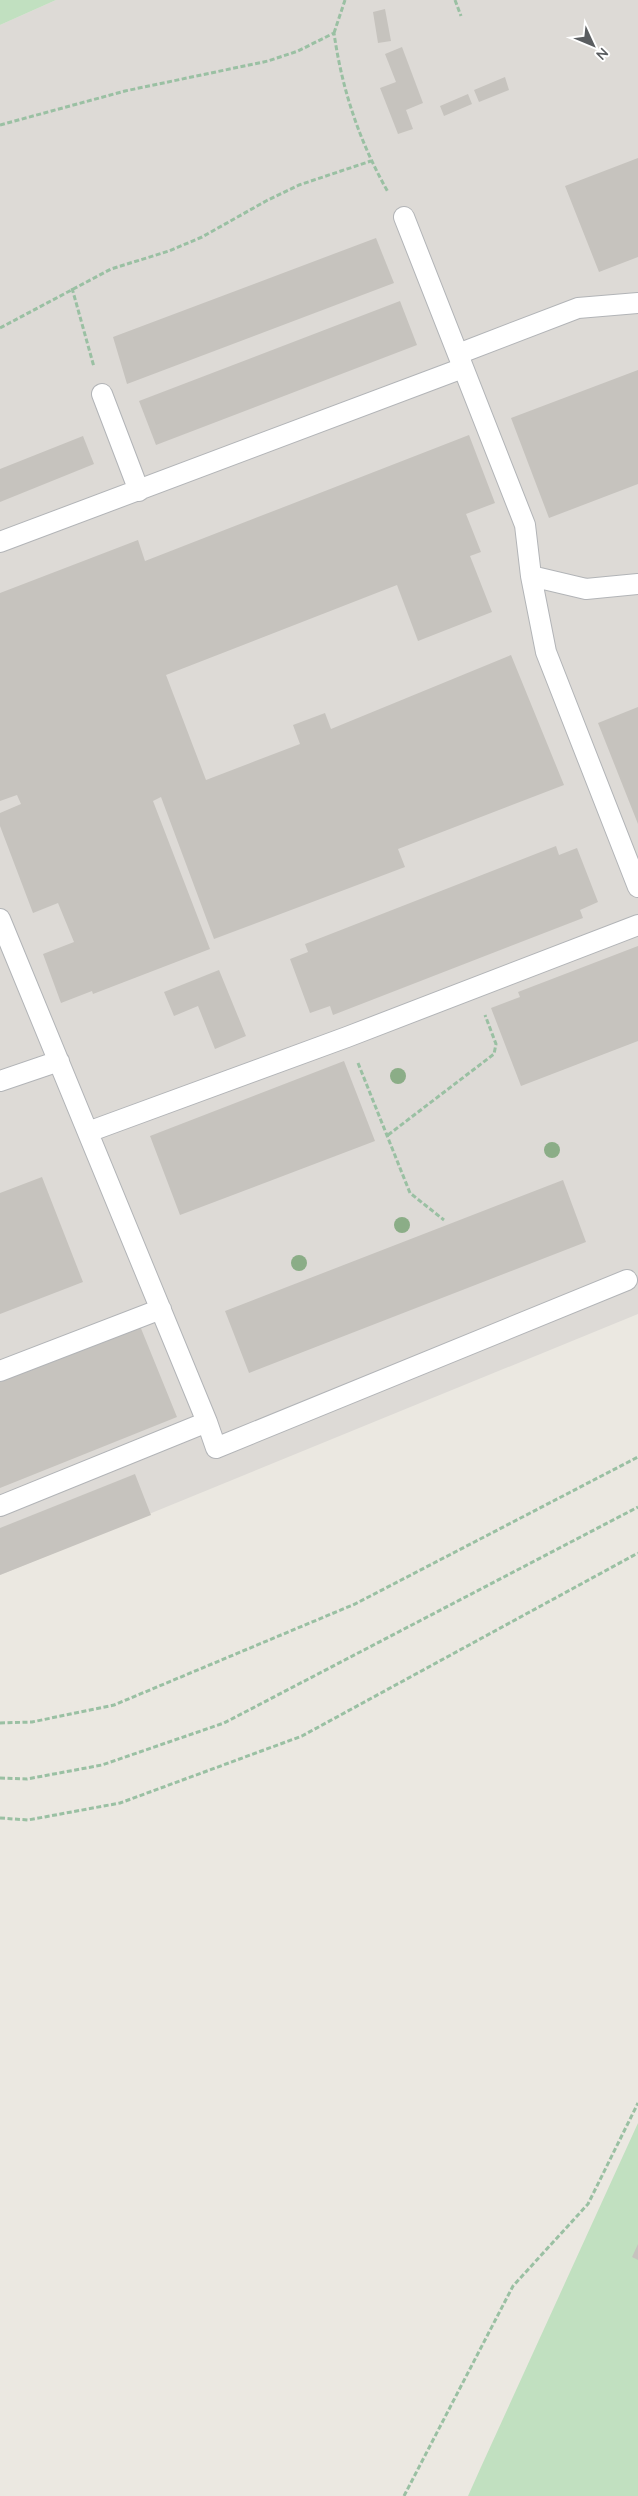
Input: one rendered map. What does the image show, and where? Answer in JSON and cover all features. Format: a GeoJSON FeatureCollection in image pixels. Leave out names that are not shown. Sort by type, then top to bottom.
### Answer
{"type":"FeatureCollection","features":[{"type":"Feature","properties":{"kind":"lane"},"geometry":{"type":"LineString","coordinates":[[404,217],[524,525],[531,576],[546,652],[638,887]]}},
{"type":"Feature","properties":{"kind":"lane"},"geometry":{"type":"LineString","coordinates":[[0,542],[140,491],[461,361],[578,308],[638,304]]}},
{"type":"Feature","properties":{"kind":"lane"},"geometry":{"type":"LineString","coordinates":[[102,394],[140,491]]}},
{"type":"Feature","properties":{"kind":"lane"},"geometry":{"type":"LineString","coordinates":[[531,576],[586,589],[638,584]]}},
{"type":"Feature","properties":{"kind":"lane"},"geometry":{"type":"LineString","coordinates":[[0,920],[161,1309],[216,1448],[628,1280]]}},
{"type":"Feature","properties":{"kind":"lane"},"geometry":{"type":"LineString","coordinates":[[88,1132],[347,1037],[475,986],[638,925]]}},
{"type":"Feature","properties":{"kind":"lane"},"geometry":{"type":"LineString","coordinates":[[0,1081],[59,1061]]}},
{"type":"Feature","properties":{"kind":"lane"},"geometry":{"type":"LineString","coordinates":[[0,1371],[161,1309]]}},
{"type":"Feature","properties":{"kind":"lane"},"geometry":{"type":"LineString","coordinates":[[0,1506],[207,1422]]}},
{"type":"Feature","properties":{"kind":"path"},"geometry":{"type":"LineString","coordinates":[[345,0],[334,33],[339,70],[354,120],[371,161],[404,217]]}},
{"type":"Feature","properties":{"kind":"path"},"geometry":{"type":"LineString","coordinates":[[455,0],[461,16]]}},
{"type":"Feature","properties":{"kind":"path"},"geometry":{"type":"LineString","coordinates":[[0,125],[126,91],[268,61],[298,51],[334,33]]}},
{"type":"Feature","properties":{"kind":"path"},"geometry":{"type":"LineString","coordinates":[[0,328],[72,288],[111,269],[169,251],[202,237],[299,185],[371,161]]}},
{"type":"Feature","properties":{"kind":"path"},"geometry":{"type":"LineString","coordinates":[[72,288],[102,394]]}},
{"type":"Feature","properties":{"kind":"path"},"geometry":{"type":"LineString","coordinates":[[388,1135],[494,1054],[496,1044],[475,986]]}},
{"type":"Feature","properties":{"kind":"path"},"geometry":{"type":"LineString","coordinates":[[347,1037],[410,1193],[444,1220]]}},
{"type":"Feature","properties":{"kind":"path"},"geometry":{"type":"LineString","coordinates":[[0,1723],[32,1722],[123,1702],[355,1604],[638,1457]]}},
{"type":"Feature","properties":{"kind":"path"},"geometry":{"type":"LineString","coordinates":[[0,1778],[27,1779],[102,1765],[224,1723],[638,1507]]}},
{"type":"Feature","properties":{"kind":"path"},"geometry":{"type":"LineString","coordinates":[[0,1818],[28,1820],[120,1803],[302,1736],[638,1553]]}},
{"type":"Feature","properties":{"kind":"path"},"geometry":{"type":"LineString","coordinates":[[404,2496],[513,2286],[588,2204],[638,2103]]}},
{"type":"Feature","properties":{"kind":"shaded area"},"geometry":{"type":"Polygon","coordinates":[[[56,0],[638,0],[638,1314],[0,1575],[0,25],[56,0]]]}},
{"type":"Feature","properties":{"kind":"green space"},"geometry":{"type":"Polygon","coordinates":[[[0,0],[56,0],[0,25],[0,0]]]}},
{"type":"Feature","properties":{"kind":"green space"},"geometry":{"type":"Polygon","coordinates":[[[638,2123],[638,2496],[468,2496],[481,2467],[638,2123]]]}},
{"type":"Feature","properties":{"kind":"building"},"geometry":{"type":"Polygon","coordinates":[[[385,9],[391,41],[378,43],[373,12],[385,9]]]}},
{"type":"Feature","properties":{"kind":"building"},"geometry":{"type":"Polygon","coordinates":[[[402,47],[423,103],[406,110],[413,129],[398,134],[380,88],[396,82],[385,54],[402,47]]]}},
{"type":"Feature","properties":{"kind":"building"},"geometry":{"type":"Polygon","coordinates":[[[505,77],[509,90],[479,102],[474,90],[505,77]]]}},
{"type":"Feature","properties":{"kind":"building"},"geometry":{"type":"Polygon","coordinates":[[[468,94],[472,104],[444,116],[440,106],[468,94]]]}},
{"type":"Feature","properties":{"kind":"building"},"geometry":{"type":"Polygon","coordinates":[[[638,158],[638,257],[599,272],[565,186],[638,158]]]}},
{"type":"Feature","properties":{"kind":"building"},"geometry":{"type":"Polygon","coordinates":[[[376,238],[394,283],[127,384],[113,337],[376,238]]]}},
{"type":"Feature","properties":{"kind":"building"},"geometry":{"type":"Polygon","coordinates":[[[400,301],[417,345],[156,445],[139,401],[400,301]]]}},
{"type":"Feature","properties":{"kind":"building"},"geometry":{"type":"Polygon","coordinates":[[[638,370],[638,484],[549,518],[511,418],[638,370]]]}},
{"type":"Feature","properties":{"kind":"building"},"geometry":{"type":"Polygon","coordinates":[[[469,435],[495,503],[466,514],[481,552],[470,556],[492,612],[418,641],[397,585],[166,675],[206,780],[300,744],[293,725],[325,713],[331,729],[511,655],[564,785],[398,849],[405,867],[214,939],[161,797],[153,801],[210,949],[93,994],[92,991],[61,1003],[43,954],[74,942],[58,903],[33,913],[0,826],[0,813],[21,804],[17,795],[0,801],[0,593],[138,540],[145,561],[469,435]]]}},
{"type":"Feature","properties":{"kind":"building"},"geometry":{"type":"Polygon","coordinates":[[[83,436],[94,464],[0,502],[0,469],[83,436]]]}},
{"type":"Feature","properties":{"kind":"building"},"geometry":{"type":"Polygon","coordinates":[[[638,707],[638,824],[598,723],[638,707]]]}},
{"type":"Feature","properties":{"kind":"building"},"geometry":{"type":"Polygon","coordinates":[[[556,846],[559,855],[577,848],[598,902],[580,910],[583,918],[333,1015],[330,1006],[310,1013],[290,959],[308,952],[305,944],[556,846]]]}},
{"type":"Feature","properties":{"kind":"building"},"geometry":{"type":"Polygon","coordinates":[[[638,946],[638,1041],[521,1086],[491,1008],[520,997],[518,992],[638,946]]]}},
{"type":"Feature","properties":{"kind":"building"},"geometry":{"type":"Polygon","coordinates":[[[219,970],[246,1036],[215,1049],[198,1006],[174,1016],[164,992],[219,970]]]}},
{"type":"Feature","properties":{"kind":"building"},"geometry":{"type":"Polygon","coordinates":[[[344,1061],[375,1141],[180,1215],[150,1136],[344,1061]]]}},
{"type":"Feature","properties":{"kind":"building"},"geometry":{"type":"Polygon","coordinates":[[[42,1177],[83,1282],[0,1314],[0,1193],[42,1177]]]}},
{"type":"Feature","properties":{"kind":"building"},"geometry":{"type":"Polygon","coordinates":[[[563,1180],[586,1242],[249,1373],[225,1311],[563,1180]]]}},
{"type":"Feature","properties":{"kind":"building"},"geometry":{"type":"Polygon","coordinates":[[[140,1326],[177,1417],[0,1488],[0,1382],[140,1326]]]}},
{"type":"Feature","properties":{"kind":"building"},"geometry":{"type":"Polygon","coordinates":[[[135,1474],[151,1515],[0,1575],[0,1528],[135,1474]]]}},
{"type":"Feature","properties":{"kind":"building"},"geometry":{"type":"Polygon","coordinates":[[[638,2244],[638,2260],[632,2257],[638,2244]]]}}]}
